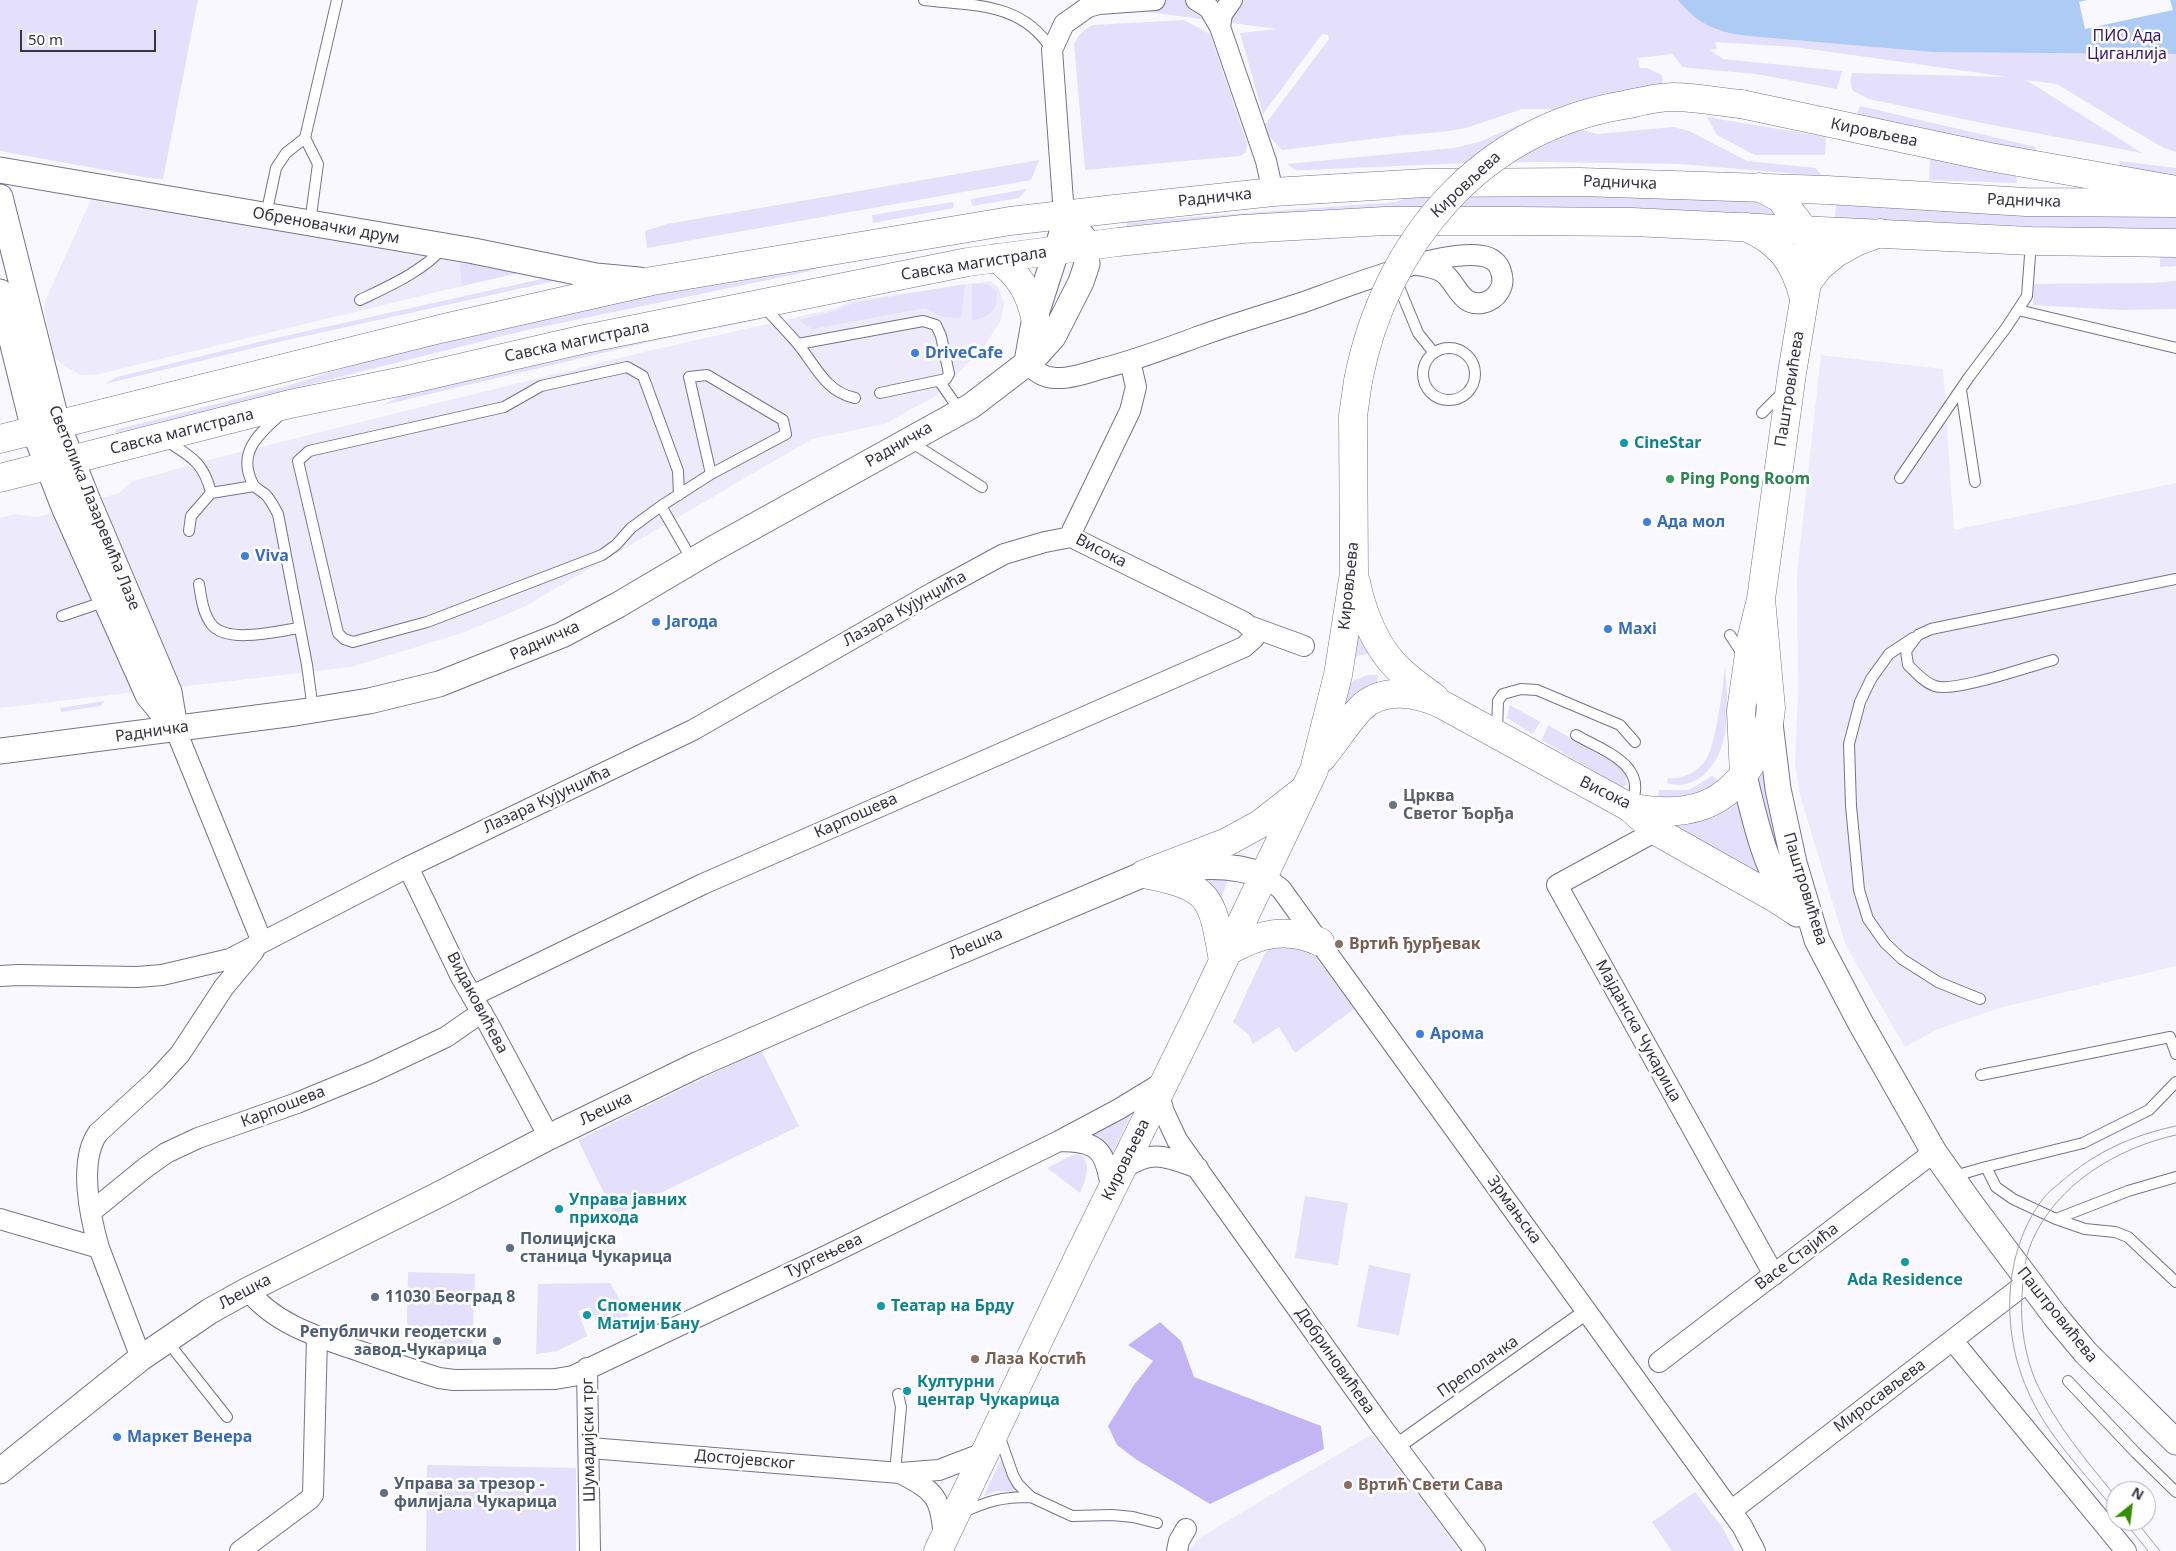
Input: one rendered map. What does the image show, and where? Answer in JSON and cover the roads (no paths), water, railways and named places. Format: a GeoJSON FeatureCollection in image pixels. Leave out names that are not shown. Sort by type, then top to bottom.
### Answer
{"type":"FeatureCollection","features":[{"type":"Feature","properties":{"kind":"main road","name":"Кировљева"},"geometry":{"type":"LineString","coordinates":[[941,1545],[1309,780],[1338,675],[1354,574],[1353,425],[1358,382],[1370,329],[1384,294],[1411,245],[1425,224],[1445,202],[1499,154],[1551,126],[1602,108],[1672,97],[1741,104],[1990,158],[2176,190]]}},
{"type":"Feature","properties":{"kind":"main road","name":"Радничка"},"geometry":{"type":"LineString","coordinates":[[1064,215],[1273,192],[1425,182],[1580,182],[1759,187],[2016,202],[2176,203]]}},
{"type":"Feature","properties":{"kind":"main road"},"geometry":{"type":"LineString","coordinates":[[1759,187],[1780,198],[1804,230],[1810,248],[1806,290]]}},
{"type":"Feature","properties":{"kind":"main road"},"geometry":{"type":"LineString","coordinates":[[0,439],[45,426],[440,329],[652,281],[946,232],[1064,215]]}},
{"type":"Feature","properties":{"kind":"main road"},"geometry":{"type":"LineString","coordinates":[[1086,246],[1243,229],[1386,221],[1632,222],[2031,241],[2176,243]]}},
{"type":"Feature","properties":{"kind":"main road","name":"Паштровићева"},"geometry":{"type":"LineString","coordinates":[[1744,775],[1741,711],[1747,661],[1761,599],[1792,373],[1806,290],[1779,247],[1763,235],[1746,227]]}},
{"type":"Feature","properties":{"kind":"main road"},"geometry":{"type":"LineString","coordinates":[[1806,290],[1819,268],[1836,253],[1856,242],[1880,233]]}},
{"type":"Feature","properties":{"kind":"main road","name":"Савска магистрала"},"geometry":{"type":"LineString","coordinates":[[0,478],[290,404],[408,380],[585,339],[996,258],[1086,246]]}},
{"type":"Feature","properties":{"kind":"main road"},"geometry":{"type":"LineString","coordinates":[[996,258],[1020,280],[1027,291],[1035,316]]}},
{"type":"Feature","properties":{"kind":"main road"},"geometry":{"type":"LineString","coordinates":[[1354,574],[1365,612],[1388,657],[1407,676],[1443,705]]}},
{"type":"Feature","properties":{"kind":"main road","name":"Паштровићева"},"geometry":{"type":"LineString","coordinates":[[1761,599],[1771,708],[1770,723]]}},
{"type":"Feature","properties":{"kind":"main road","name":"Кировљева"},"geometry":{"type":"LineString","coordinates":[[1309,780],[1361,708],[1370,702],[1393,695],[1416,694],[1443,705]]}},
{"type":"Feature","properties":{"kind":"main road","name":"Висока"},"geometry":{"type":"LineString","coordinates":[[1443,705],[1630,807],[1663,812],[1703,806],[1725,795],[1744,775],[1758,751],[1770,723]]}},
{"type":"Feature","properties":{"kind":"main road"},"geometry":{"type":"LineString","coordinates":[[1144,874],[1226,842],[1260,824],[1309,780]]}},
{"type":"Feature","properties":{"kind":"main road"},"geometry":{"type":"LineString","coordinates":[[1630,807],[1656,831],[1776,898],[1795,911]]}},
{"type":"Feature","properties":{"kind":"main road"},"geometry":{"type":"LineString","coordinates":[[1144,874],[1188,884],[1204,897],[1213,912],[1225,957],[1266,935],[1286,932],[1299,933],[1320,942]]}},
{"type":"Feature","properties":{"kind":"street"},"geometry":{"type":"LineString","coordinates":[[1155,0],[1099,4],[1088,7],[1064,24],[1052,50],[1064,215],[1058,250],[1035,316],[1027,362],[1038,372],[1058,379],[1130,362],[1202,336],[1418,265]]}},
{"type":"Feature","properties":{"kind":"street"},"geometry":{"type":"LineString","coordinates":[[1196,0],[1209,8],[1220,27],[1266,161],[1273,192]]}},
{"type":"Feature","properties":{"kind":"street"},"geometry":{"type":"LineString","coordinates":[[1220,27],[1222,14],[1232,0]]}},
{"type":"Feature","properties":{"kind":"street","name":"Обреновачки друм"},"geometry":{"type":"LineString","coordinates":[[0,170],[445,246],[596,276],[652,281]]}},
{"type":"Feature","properties":{"kind":"street","name":"Светолика Лазаревића Лазе"},"geometry":{"type":"LineString","coordinates":[[0,198],[45,426]]}},
{"type":"Feature","properties":{"kind":"street"},"geometry":{"type":"LineString","coordinates":[[1064,215],[1074,224],[1086,246]]}},
{"type":"Feature","properties":{"kind":"street","name":"Радничка"},"geometry":{"type":"LineString","coordinates":[[0,751],[313,710],[398,694],[439,684],[562,635],[971,406],[1044,349],[1055,333],[1081,282],[1087,264],[1086,246]]}},
{"type":"Feature","properties":{"kind":"street","name":"Светолика Лазаревића Лазе"},"geometry":{"type":"LineString","coordinates":[[0,292],[59,463],[169,692],[175,728],[262,942]]}},
{"type":"Feature","properties":{"kind":"street","name":"Висока"},"geometry":{"type":"LineString","coordinates":[[1130,362],[1136,387],[1130,411],[1070,537],[1244,622],[1252,628],[1304,646]]}},
{"type":"Feature","properties":{"kind":"street","name":"Светолика Лазаревића Лазе"},"geometry":{"type":"LineString","coordinates":[[59,463],[64,507],[148,695],[175,728]]}},
{"type":"Feature","properties":{"kind":"street","name":"Лазара Кујунџића"},"geometry":{"type":"LineString","coordinates":[[0,976],[18,974],[116,978],[162,975],[217,964],[230,959],[408,867],[693,730],[1004,554],[1070,537]]}},
{"type":"Feature","properties":{"kind":"street","name":"Карпошева"},"geometry":{"type":"LineString","coordinates":[[91,1212],[144,1168],[166,1153],[198,1138],[297,1103],[372,1072],[446,1037],[477,1004],[703,884],[1244,647],[1254,638],[1252,628]]}},
{"type":"Feature","properties":{"kind":"street","name":"Паштровићева"},"geometry":{"type":"LineString","coordinates":[[1770,723],[1778,789],[1794,863],[1817,940],[1860,1022],[1950,1177],[2086,1354],[2176,1442]]}},
{"type":"Feature","properties":{"kind":"street","name":"Паштровићева"},"geometry":{"type":"LineString","coordinates":[[1744,775],[1754,817],[1769,862],[1795,911]]}},
{"type":"Feature","properties":{"kind":"street","name":"Мајданска Чукарица"},"geometry":{"type":"LineString","coordinates":[[1656,831],[1557,885],[1774,1274]]}},
{"type":"Feature","properties":{"kind":"street","name":"Љешка"},"geometry":{"type":"LineString","coordinates":[[0,1471],[141,1358],[210,1311],[549,1138],[755,1038],[1144,874],[1191,867],[1217,866],[1239,868],[1264,876]]}},
{"type":"Feature","properties":{"kind":"street","name":"Видаковићева"},"geometry":{"type":"LineString","coordinates":[[408,867],[477,1004],[549,1138]]}},
{"type":"Feature","properties":{"kind":"street","name":"Зрмањска"},"geometry":{"type":"LineString","coordinates":[[1264,876],[1281,889],[1320,942],[1742,1526],[1755,1551]]}},
{"type":"Feature","properties":{"kind":"street"},"geometry":{"type":"LineString","coordinates":[[1795,911],[1817,940]]}},
{"type":"Feature","properties":{"kind":"street"},"geometry":{"type":"LineString","coordinates":[[141,1358],[99,1248],[91,1212],[88,1163],[91,1142],[98,1133],[156,1080],[180,1054],[224,988],[262,942]]}},
{"type":"Feature","properties":{"kind":"street","name":"Тургењева"},"geometry":{"type":"LineString","coordinates":[[587,1368],[836,1251],[1162,1088]]}},
{"type":"Feature","properties":{"kind":"street","name":"Добриновићева"},"geometry":{"type":"LineString","coordinates":[[1162,1088],[1164,1112],[1177,1140],[1397,1446],[1475,1551]]}},
{"type":"Feature","properties":{"kind":"street"},"geometry":{"type":"LineString","coordinates":[[1059,1141],[1084,1144],[1101,1152],[1117,1180],[1140,1158],[1151,1155],[1166,1157],[1198,1168]]}},
{"type":"Feature","properties":{"kind":"street","name":"Васе Стајића"},"geometry":{"type":"LineString","coordinates":[[1659,1362],[1934,1152]]}},
{"type":"Feature","properties":{"kind":"street"},"geometry":{"type":"LineString","coordinates":[[2,1221],[99,1248]]}},
{"type":"Feature","properties":{"kind":"street","name":"Миросављева"},"geometry":{"type":"LineString","coordinates":[[1731,1511],[2029,1282]]}},
{"type":"Feature","properties":{"kind":"street","name":"Шумадијски трг"},"geometry":{"type":"LineString","coordinates":[[248,1290],[255,1299],[276,1316],[317,1337],[440,1383],[555,1379],[573,1376],[587,1368],[590,1448],[590,1551]]}},
{"type":"Feature","properties":{"kind":"street","name":"Преполачка"},"geometry":{"type":"LineString","coordinates":[[1397,1446],[1579,1317]]}},
{"type":"Feature","properties":{"kind":"street"},"geometry":{"type":"LineString","coordinates":[[240,1551],[310,1499],[314,1490],[317,1337]]}},
{"type":"Feature","properties":{"kind":"street"},"geometry":{"type":"LineString","coordinates":[[1953,1341],[2126,1551]]}},
{"type":"Feature","properties":{"kind":"street","name":"Достојевског"},"geometry":{"type":"LineString","coordinates":[[590,1448],[898,1472],[939,1470],[991,1441]]}},
{"type":"Feature","properties":{"kind":"street","name":"Достојевског"},"geometry":{"type":"LineString","coordinates":[[898,1472],[923,1484],[934,1496],[941,1512],[941,1545]]}},
{"type":"Feature","properties":{"kind":"street"},"geometry":{"type":"LineString","coordinates":[[1177,1551],[1179,1541],[1186,1529]]}},
{"type":"Feature","properties":{"kind":"lane"},"geometry":{"type":"LineString","coordinates":[[266,216],[276,168],[286,153],[305,138],[337,0]]}},
{"type":"Feature","properties":{"kind":"lane"},"geometry":{"type":"LineString","coordinates":[[924,0],[1004,10],[1028,22],[1039,32],[1052,50]]}},
{"type":"Feature","properties":{"kind":"lane"},"geometry":{"type":"LineString","coordinates":[[305,138],[318,164],[310,223]]}},
{"type":"Feature","properties":{"kind":"lane"},"geometry":{"type":"LineString","coordinates":[[1900,478],[2027,296],[2031,241]]}},
{"type":"Feature","properties":{"kind":"lane"},"geometry":{"type":"LineString","coordinates":[[360,300],[396,282],[434,258],[445,246]]}},
{"type":"Feature","properties":{"kind":"lane"},"geometry":{"type":"LineString","coordinates":[[1393,272],[1418,333],[1434,353]]}},
{"type":"Feature","properties":{"kind":"lane"},"geometry":{"type":"LineString","coordinates":[[760,304],[798,344],[829,385],[843,394],[855,398]]}},
{"type":"Feature","properties":{"kind":"lane"},"geometry":{"type":"LineString","coordinates":[[2018,310],[2176,348]]}},
{"type":"Feature","properties":{"kind":"lane"},"geometry":{"type":"LineString","coordinates":[[798,344],[924,321],[930,322],[939,330],[949,374],[946,380],[880,393]]}},
{"type":"Feature","properties":{"kind":"lane"},"geometry":{"type":"LineString","coordinates":[[1450,348],[1459,350],[1472,361],[1475,369],[1475,378],[1467,393],[1460,397],[1444,399],[1430,390],[1425,383],[1424,367],[1434,353],[1450,348]]}},
{"type":"Feature","properties":{"kind":"lane"},"geometry":{"type":"LineString","coordinates":[[679,495],[678,471],[642,376],[627,367],[540,386],[504,407],[309,451],[298,461],[338,633],[344,639],[353,642],[427,622],[602,555],[616,545],[631,528],[661,506],[679,495],[711,474],[786,434],[783,420],[708,376],[689,377],[711,474]]}},
{"type":"Feature","properties":{"kind":"lane"},"geometry":{"type":"LineString","coordinates":[[1762,414],[1778,400],[1792,373]]}},
{"type":"Feature","properties":{"kind":"lane"},"geometry":{"type":"LineString","coordinates":[[940,382],[960,411]]}},
{"type":"Feature","properties":{"kind":"lane"},"geometry":{"type":"LineString","coordinates":[[1961,390],[1975,482]]}},
{"type":"Feature","properties":{"kind":"lane"},"geometry":{"type":"LineString","coordinates":[[290,404],[254,440],[249,452],[248,464],[254,486],[266,496],[278,514],[307,665],[313,710]]}},
{"type":"Feature","properties":{"kind":"lane"},"geometry":{"type":"LineString","coordinates":[[160,437],[198,462],[208,480],[211,493]]}},
{"type":"Feature","properties":{"kind":"lane"},"geometry":{"type":"LineString","coordinates":[[908,440],[982,487]]}},
{"type":"Feature","properties":{"kind":"lane"},"geometry":{"type":"LineString","coordinates":[[189,531],[191,516],[211,493],[254,486]]}},
{"type":"Feature","properties":{"kind":"lane"},"geometry":{"type":"LineString","coordinates":[[661,506],[692,561]]}},
{"type":"Feature","properties":{"kind":"lane"},"geometry":{"type":"LineString","coordinates":[[1980,999],[1938,982],[1902,959],[1885,943],[1868,919],[1859,890],[1851,806],[1849,744],[1860,702],[1871,679],[1889,654],[1918,635],[1930,630],[2176,579]]}},
{"type":"Feature","properties":{"kind":"lane"},"geometry":{"type":"LineString","coordinates":[[199,584],[202,605],[212,625],[221,631],[246,635],[299,628]]}},
{"type":"Feature","properties":{"kind":"lane"},"geometry":{"type":"LineString","coordinates":[[62,616],[106,600]]}},
{"type":"Feature","properties":{"kind":"lane"},"geometry":{"type":"LineString","coordinates":[[1730,635],[1747,661]]}},
{"type":"Feature","properties":{"kind":"lane"},"geometry":{"type":"LineString","coordinates":[[1918,635],[1906,651],[1908,665],[1935,687],[1956,687],[2053,660]]}},
{"type":"Feature","properties":{"kind":"lane"},"geometry":{"type":"LineString","coordinates":[[1498,735],[1498,701],[1503,694],[1521,689],[1537,690],[1620,725],[1635,742]]}},
{"type":"Feature","properties":{"kind":"lane"},"geometry":{"type":"LineString","coordinates":[[1576,735],[1626,763],[1635,782],[1637,793],[1630,807]]}},
{"type":"Feature","properties":{"kind":"lane"},"geometry":{"type":"LineString","coordinates":[[1981,1075],[2170,1036],[2176,1054]]}},
{"type":"Feature","properties":{"kind":"lane"},"geometry":{"type":"LineString","coordinates":[[1950,1177],[1986,1166],[2083,1143],[2149,1110],[2176,1082]]}},
{"type":"Feature","properties":{"kind":"lane"},"geometry":{"type":"LineString","coordinates":[[1986,1166],[1996,1187],[2056,1219],[2085,1228],[2115,1232],[2128,1237],[2176,1282]]}},
{"type":"Feature","properties":{"kind":"lane"},"geometry":{"type":"LineString","coordinates":[[2056,1219],[2128,1191],[2176,1177]]}},
{"type":"Feature","properties":{"kind":"lane"},"geometry":{"type":"LineString","coordinates":[[166,1340],[227,1416]]}},
{"type":"Feature","properties":{"kind":"lane"},"geometry":{"type":"LineString","coordinates":[[2068,1381],[2176,1492]]}},
{"type":"Feature","properties":{"kind":"lane"},"geometry":{"type":"LineString","coordinates":[[898,1394],[901,1407],[898,1472]]}},
{"type":"Feature","properties":{"kind":"lane"},"geometry":{"type":"LineString","coordinates":[[991,1441],[1018,1484],[1031,1497],[1072,1516],[1112,1515],[1133,1517],[1157,1523]]}},
{"type":"Feature","properties":{"kind":"lane"},"geometry":{"type":"LineString","coordinates":[[955,1516],[994,1500],[1007,1497],[1031,1497]]}},
{"type":"Feature","properties":{"kind":"water"},"geometry":{"type":"Polygon","coordinates":[[[1678,0],[2176,0],[2176,54],[1933,52],[1738,35],[1709,26],[1693,15],[1678,0]]]}},
{"type":"Feature","properties":{"kind":"tram line"},"geometry":{"type":"LineString","coordinates":[[2106,1500],[2055,1438],[2027,1389],[2013,1342],[2010,1317],[2010,1292],[2013,1268],[2029,1221],[2042,1200],[2051,1190],[2074,1171],[2101,1153],[2145,1134],[2176,1126]]}},
{"type":"Feature","properties":{"kind":"tram line"},"geometry":{"type":"LineString","coordinates":[[2106,1485],[2062,1428],[2036,1382],[2026,1351],[2023,1329],[2024,1269],[2029,1248],[2043,1221],[2057,1202],[2073,1186],[2111,1159],[2132,1149],[2176,1135]]}},
{"type":"Feature","properties":{"kind":"tram line"},"geometry":{"type":"LineString","coordinates":[[2132,1531],[2148,1551]]}},
{"type":"Feature","properties":{"kind":"tram line"},"geometry":{"type":"LineString","coordinates":[[2144,1531],[2160,1551]]}},
{"type":"Feature","properties":{"kind":"place","name":"DriveCafe"},"geometry":{"type":"Point","coordinates":[915,353]}},
{"type":"Feature","properties":{"kind":"place","name":"CineStar"},"geometry":{"type":"Point","coordinates":[1624,443]}},
{"type":"Feature","properties":{"kind":"place","name":"Ping Pong Room"},"geometry":{"type":"Point","coordinates":[1670,479]}},
{"type":"Feature","properties":{"kind":"place","name":"Ада мол"},"geometry":{"type":"Point","coordinates":[1647,522]}},
{"type":"Feature","properties":{"kind":"place","name":"Viva"},"geometry":{"type":"Point","coordinates":[245,556]}},
{"type":"Feature","properties":{"kind":"place","name":"Јагода"},"geometry":{"type":"Point","coordinates":[656,622]}},
{"type":"Feature","properties":{"kind":"place","name":"Maxi"},"geometry":{"type":"Point","coordinates":[1608,629]}},
{"type":"Feature","properties":{"kind":"place","name":"Црква Светог Ђорђа"},"geometry":{"type":"Point","coordinates":[1393,805]}},
{"type":"Feature","properties":{"kind":"place","name":"Вртић ђурђевак"},"geometry":{"type":"Point","coordinates":[1339,944]}},
{"type":"Feature","properties":{"kind":"place","name":"Арома"},"geometry":{"type":"Point","coordinates":[1420,1034]}},
{"type":"Feature","properties":{"kind":"place","name":"Управа јавних прихода"},"geometry":{"type":"Point","coordinates":[559,1209]}},
{"type":"Feature","properties":{"kind":"place","name":"Полицијска станица Чукарица"},"geometry":{"type":"Point","coordinates":[510,1248]}},
{"type":"Feature","properties":{"kind":"place","name":"Ada Residence"},"geometry":{"type":"Point","coordinates":[1905,1262]}},
{"type":"Feature","properties":{"kind":"place","name":"11030 Београд 8"},"geometry":{"type":"Point","coordinates":[375,1297]}},
{"type":"Feature","properties":{"kind":"place","name":"Театар на Брду"},"geometry":{"type":"Point","coordinates":[881,1306]}},
{"type":"Feature","properties":{"kind":"place","name":"Споменик Матији Бану"},"geometry":{"type":"Point","coordinates":[587,1315]}},
{"type":"Feature","properties":{"kind":"place","name":"Републички геодетски завод-Чукарица"},"geometry":{"type":"Point","coordinates":[497,1341]}},
{"type":"Feature","properties":{"kind":"place","name":"Лаза Костић"},"geometry":{"type":"Point","coordinates":[975,1359]}},
{"type":"Feature","properties":{"kind":"place","name":"Културни центар Чукарица"},"geometry":{"type":"Point","coordinates":[907,1391]}},
{"type":"Feature","properties":{"kind":"place","name":"Маркет Венера"},"geometry":{"type":"Point","coordinates":[117,1437]}},
{"type":"Feature","properties":{"kind":"place","name":"Вртић Свети Сава"},"geometry":{"type":"Point","coordinates":[1348,1485]}},
{"type":"Feature","properties":{"kind":"place","name":"Управа за трезор - филијала Чукарица"},"geometry":{"type":"Point","coordinates":[384,1493]}},
{"type":"Feature","properties":{"kind":"park label","name":"ПИО Ада Циганлија"},"geometry":{"type":"Point","coordinates":[2127,45]}}]}
